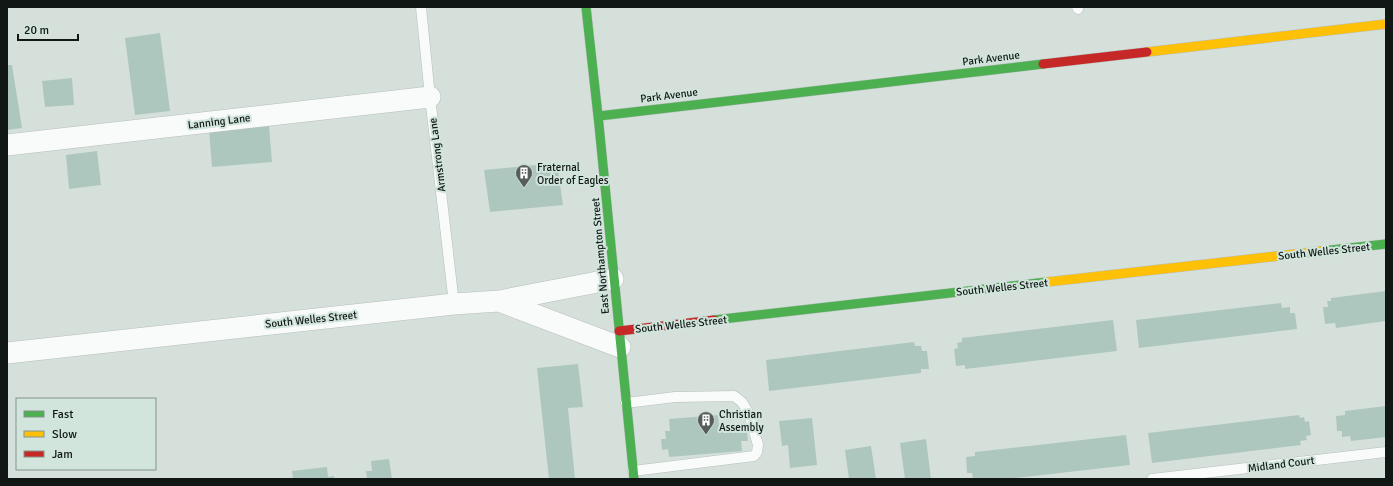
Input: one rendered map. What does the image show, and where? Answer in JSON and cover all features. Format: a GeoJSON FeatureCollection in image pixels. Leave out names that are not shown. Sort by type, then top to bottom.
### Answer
{"type":"FeatureCollection","features":[{"type":"Feature","properties":{"kind":"main road","name":"East Northampton Street"},"geometry":{"type":"LineString","coordinates":[[586,7],[599,116],[613,279],[634,475]]}},
{"type":"Feature","properties":{"kind":"main road","name":"Park Avenue"},"geometry":{"type":"LineString","coordinates":[[599,116],[1386,24]]}},
{"type":"Feature","properties":{"kind":"main road","name":"South Welles Street"},"geometry":{"type":"LineString","coordinates":[[620,339],[1386,244]]}},
{"type":"Feature","properties":{"kind":"street","name":"Lanning Lane"},"geometry":{"type":"LineString","coordinates":[[7,146],[430,97]]}},
{"type":"Feature","properties":{"kind":"street","name":"South Welles Street"},"geometry":{"type":"LineString","coordinates":[[7,353],[454,304],[499,301],[613,279]]}},
{"type":"Feature","properties":{"kind":"street"},"geometry":{"type":"LineString","coordinates":[[499,301],[620,339]]}},
{"type":"Feature","properties":{"kind":"lane","name":"Armstrong Lane"},"geometry":{"type":"LineString","coordinates":[[421,7],[454,304]]}},
{"type":"Feature","properties":{"kind":"lane"},"geometry":{"type":"LineString","coordinates":[[626,403],[675,396],[734,396],[742,402],[750,414],[758,445],[757,452],[754,456],[634,475]]}},
{"type":"Feature","properties":{"kind":"lane","name":"Midland Court"},"geometry":{"type":"LineString","coordinates":[[1152,479],[1386,452]]}},
{"type":"Feature","properties":{"kind":"building"},"geometry":{"type":"Polygon","coordinates":[[[160,33],[170,111],[135,115],[125,38],[160,33]]]}},
{"type":"Feature","properties":{"kind":"building"},"geometry":{"type":"Polygon","coordinates":[[[7,65],[12,65],[22,128],[7,130],[7,65]]]}},
{"type":"Feature","properties":{"kind":"building"},"geometry":{"type":"Polygon","coordinates":[[[72,78],[74,105],[45,107],[42,81],[72,78]]]}},
{"type":"Feature","properties":{"kind":"building"},"geometry":{"type":"Polygon","coordinates":[[[269,126],[272,162],[212,167],[209,130],[269,126]]]}},
{"type":"Feature","properties":{"kind":"building"},"geometry":{"type":"Polygon","coordinates":[[[97,151],[101,185],[69,189],[66,155],[97,151]]]}},
{"type":"Feature","properties":{"kind":"building","name":"Fraternal Order of Eagles"},"geometry":{"type":"Polygon","coordinates":[[[557,163],[563,205],[490,212],[484,170],[557,163]]]}},
{"type":"Feature","properties":{"kind":"building"},"geometry":{"type":"Polygon","coordinates":[[[1386,291],[1386,321],[1336,328],[1335,323],[1325,324],[1323,307],[1328,307],[1327,301],[1331,301],[1331,298],[1386,291]]]}},
{"type":"Feature","properties":{"kind":"building"},"geometry":{"type":"Polygon","coordinates":[[[1281,303],[1282,308],[1290,307],[1290,313],[1295,313],[1297,329],[1139,348],[1136,320],[1281,303]]]}},
{"type":"Feature","properties":{"kind":"building"},"geometry":{"type":"Polygon","coordinates":[[[1113,320],[1117,351],[965,369],[965,365],[956,366],[954,349],[958,348],[957,343],[962,342],[962,338],[1113,320]]]}},
{"type":"Feature","properties":{"kind":"building"},"geometry":{"type":"Polygon","coordinates":[[[914,342],[915,346],[921,346],[922,351],[927,351],[929,369],[921,369],[921,373],[769,391],[766,360],[914,342]]]}},
{"type":"Feature","properties":{"kind":"building"},"geometry":{"type":"Polygon","coordinates":[[[578,364],[583,407],[568,408],[575,479],[549,479],[537,368],[578,364]]]}},
{"type":"Feature","properties":{"kind":"building"},"geometry":{"type":"Polygon","coordinates":[[[1386,406],[1386,437],[1351,441],[1350,436],[1342,437],[1342,431],[1337,431],[1336,416],[1345,415],[1345,411],[1386,406]]]}},
{"type":"Feature","properties":{"kind":"building","name":"Christian Assembly"},"geometry":{"type":"Polygon","coordinates":[[[718,415],[719,426],[746,424],[748,441],[741,441],[742,451],[669,457],[668,449],[662,450],[661,439],[666,439],[665,431],[670,431],[669,419],[718,415]]]}},
{"type":"Feature","properties":{"kind":"building"},"geometry":{"type":"Polygon","coordinates":[[[1299,415],[1300,418],[1304,417],[1305,422],[1309,421],[1311,435],[1306,436],[1307,440],[1300,441],[1301,445],[1152,463],[1148,433],[1299,415]]]}},
{"type":"Feature","properties":{"kind":"building"},"geometry":{"type":"Polygon","coordinates":[[[812,418],[817,465],[790,468],[788,445],[782,446],[779,421],[812,418]]]}},
{"type":"Feature","properties":{"kind":"building"},"geometry":{"type":"Polygon","coordinates":[[[1126,435],[1130,465],[1007,479],[973,478],[972,473],[967,473],[966,457],[975,456],[975,452],[1126,435]]]}},
{"type":"Feature","properties":{"kind":"building"},"geometry":{"type":"Polygon","coordinates":[[[926,439],[931,479],[905,479],[900,443],[926,439]]]}},
{"type":"Feature","properties":{"kind":"building"},"geometry":{"type":"Polygon","coordinates":[[[871,446],[876,479],[849,479],[845,450],[871,446]]]}},
{"type":"Feature","properties":{"kind":"building"},"geometry":{"type":"Polygon","coordinates":[[[389,459],[392,479],[367,479],[366,471],[372,471],[371,461],[389,459]]]}},
{"type":"Feature","properties":{"kind":"building"},"geometry":{"type":"Polygon","coordinates":[[[327,467],[328,477],[334,476],[334,479],[293,479],[292,471],[327,467]]]}},
{"type":"Feature","properties":{"kind":"traffic: fast"},"geometry":{"type":"LineString","coordinates":[[586,7],[634,479]]}},
{"type":"Feature","properties":{"kind":"traffic: fast"},"geometry":{"type":"LineString","coordinates":[[599,116],[1043,64]]}},
{"type":"Feature","properties":{"kind":"traffic: fast"},"geometry":{"type":"LineString","coordinates":[[1322,251],[1386,244]]}},
{"type":"Feature","properties":{"kind":"traffic: fast"},"geometry":{"type":"LineString","coordinates":[[714,320],[1047,282]]}},
{"type":"Feature","properties":{"kind":"traffic: slow"},"geometry":{"type":"LineString","coordinates":[[1147,52],[1386,24]]}},
{"type":"Feature","properties":{"kind":"traffic: slow"},"geometry":{"type":"LineString","coordinates":[[1047,282],[1322,251]]}},
{"type":"Feature","properties":{"kind":"traffic: jam"},"geometry":{"type":"LineString","coordinates":[[1043,64],[1147,52]]}},
{"type":"Feature","properties":{"kind":"traffic: jam"},"geometry":{"type":"LineString","coordinates":[[619,331],[714,320]]}},
{"type":"Feature","properties":{"kind":"place","name":"Fraternal Order of Eagles"},"geometry":{"type":"Point","coordinates":[524,188]}},
{"type":"Feature","properties":{"kind":"place","name":"Christian Assembly"},"geometry":{"type":"Point","coordinates":[706,435]}}]}
